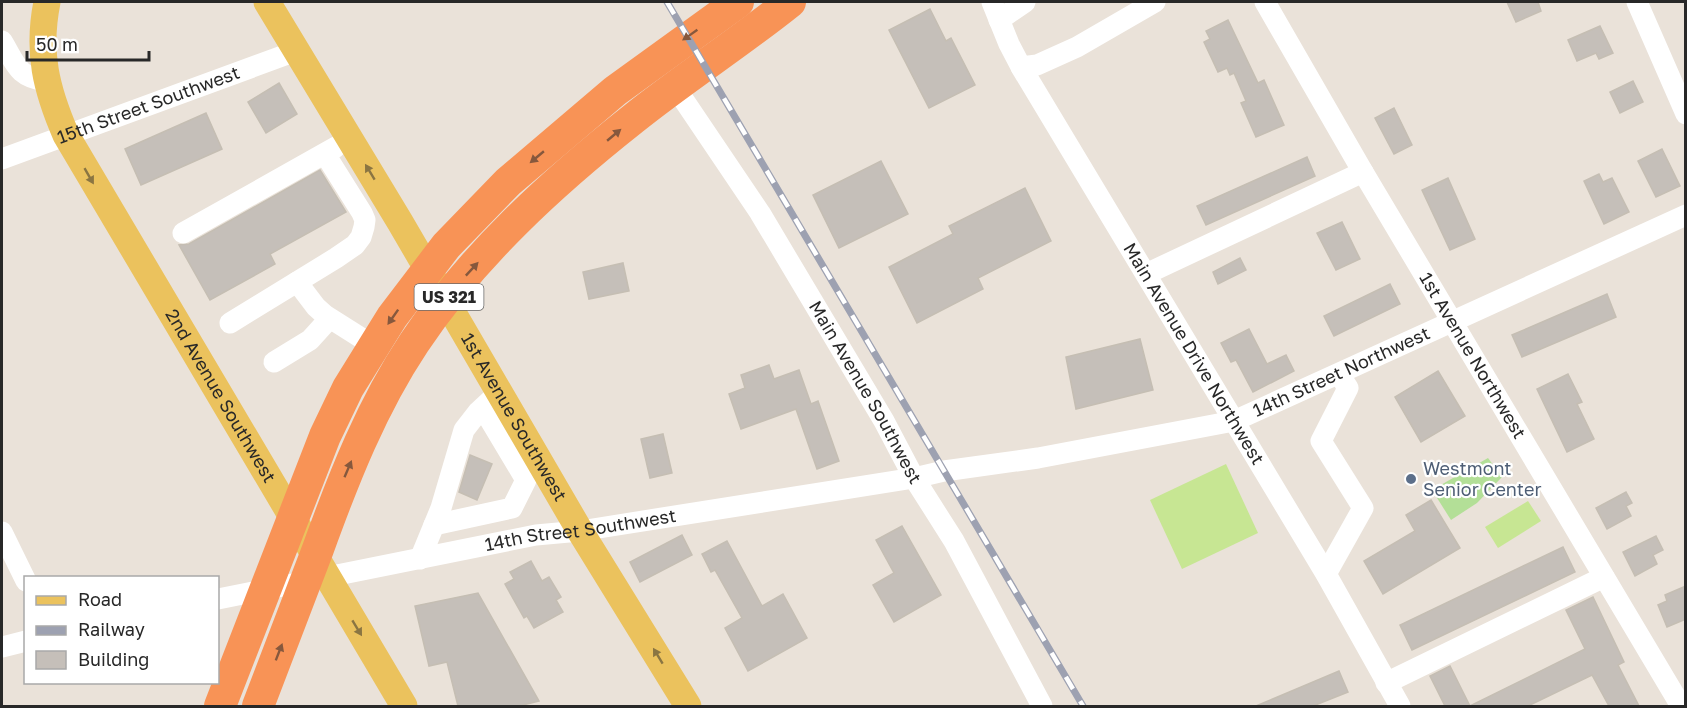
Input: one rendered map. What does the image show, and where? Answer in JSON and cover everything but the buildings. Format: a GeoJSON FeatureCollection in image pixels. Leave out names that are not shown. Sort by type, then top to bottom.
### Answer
{"type":"FeatureCollection","features":[{"type":"Feature","properties":{"kind":"highway","name":"US 321"},"geometry":{"type":"LineString","coordinates":[[220,706],[325,436],[348,388],[392,317],[446,246],[507,182],[656,59],[738,2]]}},
{"type":"Feature","properties":{"kind":"highway","name":"US 321"},"geometry":{"type":"LineString","coordinates":[[258,706],[346,471],[374,412],[414,343],[466,275],[527,210],[633,119],[748,36],[790,2]]}},
{"type":"Feature","properties":{"kind":"highway"},"geometry":{"type":"LineString","coordinates":[[208,706],[235,668]]}},
{"type":"Feature","properties":{"kind":"main road","name":"2nd Avenue Southwest"},"geometry":{"type":"LineString","coordinates":[[47,2],[44,16],[43,49],[46,81],[52,103],[66,135],[404,706]]}},
{"type":"Feature","properties":{"kind":"main road","name":"1st Avenue Southwest"},"geometry":{"type":"LineString","coordinates":[[267,2],[400,222],[471,345],[491,400],[535,474],[580,531],[688,706]]}},
{"type":"Feature","properties":{"kind":"street"},"geometry":{"type":"LineString","coordinates":[[996,11],[1025,2]]}},
{"type":"Feature","properties":{"kind":"street"},"geometry":{"type":"LineString","coordinates":[[1021,67],[1037,65],[1077,48],[1155,2]]}},
{"type":"Feature","properties":{"kind":"street","name":"1st Avenue Northwest"},"geometry":{"type":"LineString","coordinates":[[1265,2],[1681,706]]}},
{"type":"Feature","properties":{"kind":"street"},"geometry":{"type":"LineString","coordinates":[[1637,2],[1686,114]]}},
{"type":"Feature","properties":{"kind":"street","name":"Main Avenue Drive Northwest"},"geometry":{"type":"LineString","coordinates":[[996,11],[1021,67],[1326,574],[1400,706]]}},
{"type":"Feature","properties":{"kind":"street"},"geometry":{"type":"LineString","coordinates":[[2,41],[20,71],[30,79],[46,81]]}},
{"type":"Feature","properties":{"kind":"street","name":"15th Street Southwest"},"geometry":{"type":"LineString","coordinates":[[2,159],[296,51]]}},
{"type":"Feature","properties":{"kind":"street","name":"Main Avenue Southwest"},"geometry":{"type":"LineString","coordinates":[[675,87],[760,213],[884,421],[914,478],[954,541],[1042,706]]}},
{"type":"Feature","properties":{"kind":"street"},"geometry":{"type":"LineString","coordinates":[[183,233],[350,140]]}},
{"type":"Feature","properties":{"kind":"street"},"geometry":{"type":"LineString","coordinates":[[230,323],[355,245],[361,237],[365,220],[362,213],[325,154]]}},
{"type":"Feature","properties":{"kind":"street"},"geometry":{"type":"LineString","coordinates":[[1146,274],[1364,172]]}},
{"type":"Feature","properties":{"kind":"street","name":"14th Street Northwest"},"geometry":{"type":"LineString","coordinates":[[944,471],[1038,458],[1234,422],[1686,215]]}},
{"type":"Feature","properties":{"kind":"street"},"geometry":{"type":"LineString","coordinates":[[297,282],[316,307],[329,319],[374,346]]}},
{"type":"Feature","properties":{"kind":"street"},"geometry":{"type":"LineString","coordinates":[[274,362],[310,340],[329,319]]}},
{"type":"Feature","properties":{"kind":"street"},"geometry":{"type":"LineString","coordinates":[[1326,574],[1363,508],[1321,441],[1348,388],[1340,374]]}},
{"type":"Feature","properties":{"kind":"street"},"geometry":{"type":"LineString","coordinates":[[420,559],[434,525],[464,430],[491,400]]}},
{"type":"Feature","properties":{"kind":"street","name":"14th Street Southwest"},"geometry":{"type":"LineString","coordinates":[[219,599],[519,539],[914,478],[944,471]]}},
{"type":"Feature","properties":{"kind":"street"},"geometry":{"type":"LineString","coordinates":[[434,525],[512,508],[535,474]]}},
{"type":"Feature","properties":{"kind":"street"},"geometry":{"type":"LineString","coordinates":[[512,508],[519,539]]}},
{"type":"Feature","properties":{"kind":"street"},"geometry":{"type":"LineString","coordinates":[[2,532],[24,577]]}},
{"type":"Feature","properties":{"kind":"street"},"geometry":{"type":"LineString","coordinates":[[1386,683],[1604,577]]}},
{"type":"Feature","properties":{"kind":"street"},"geometry":{"type":"LineString","coordinates":[[2,646],[24,641]]}},
{"type":"Feature","properties":{"kind":"green space"},"geometry":{"type":"Polygon","coordinates":[[[1488,458],[1502,477],[1477,503],[1451,520],[1432,490],[1488,458]]]}},
{"type":"Feature","properties":{"kind":"green space"},"geometry":{"type":"Polygon","coordinates":[[[1226,464],[1258,533],[1182,569],[1150,500],[1226,464]]]}},
{"type":"Feature","properties":{"kind":"green space"},"geometry":{"type":"Polygon","coordinates":[[[1528,501],[1541,521],[1498,548],[1485,527],[1528,501]]]}},
{"type":"Feature","properties":{"kind":"railway"},"geometry":{"type":"LineString","coordinates":[[667,2],[1083,706]]}},
{"type":"Feature","properties":{"kind":"place","name":"Westmont Senior Center"},"geometry":{"type":"Point","coordinates":[1411,479]}}]}
